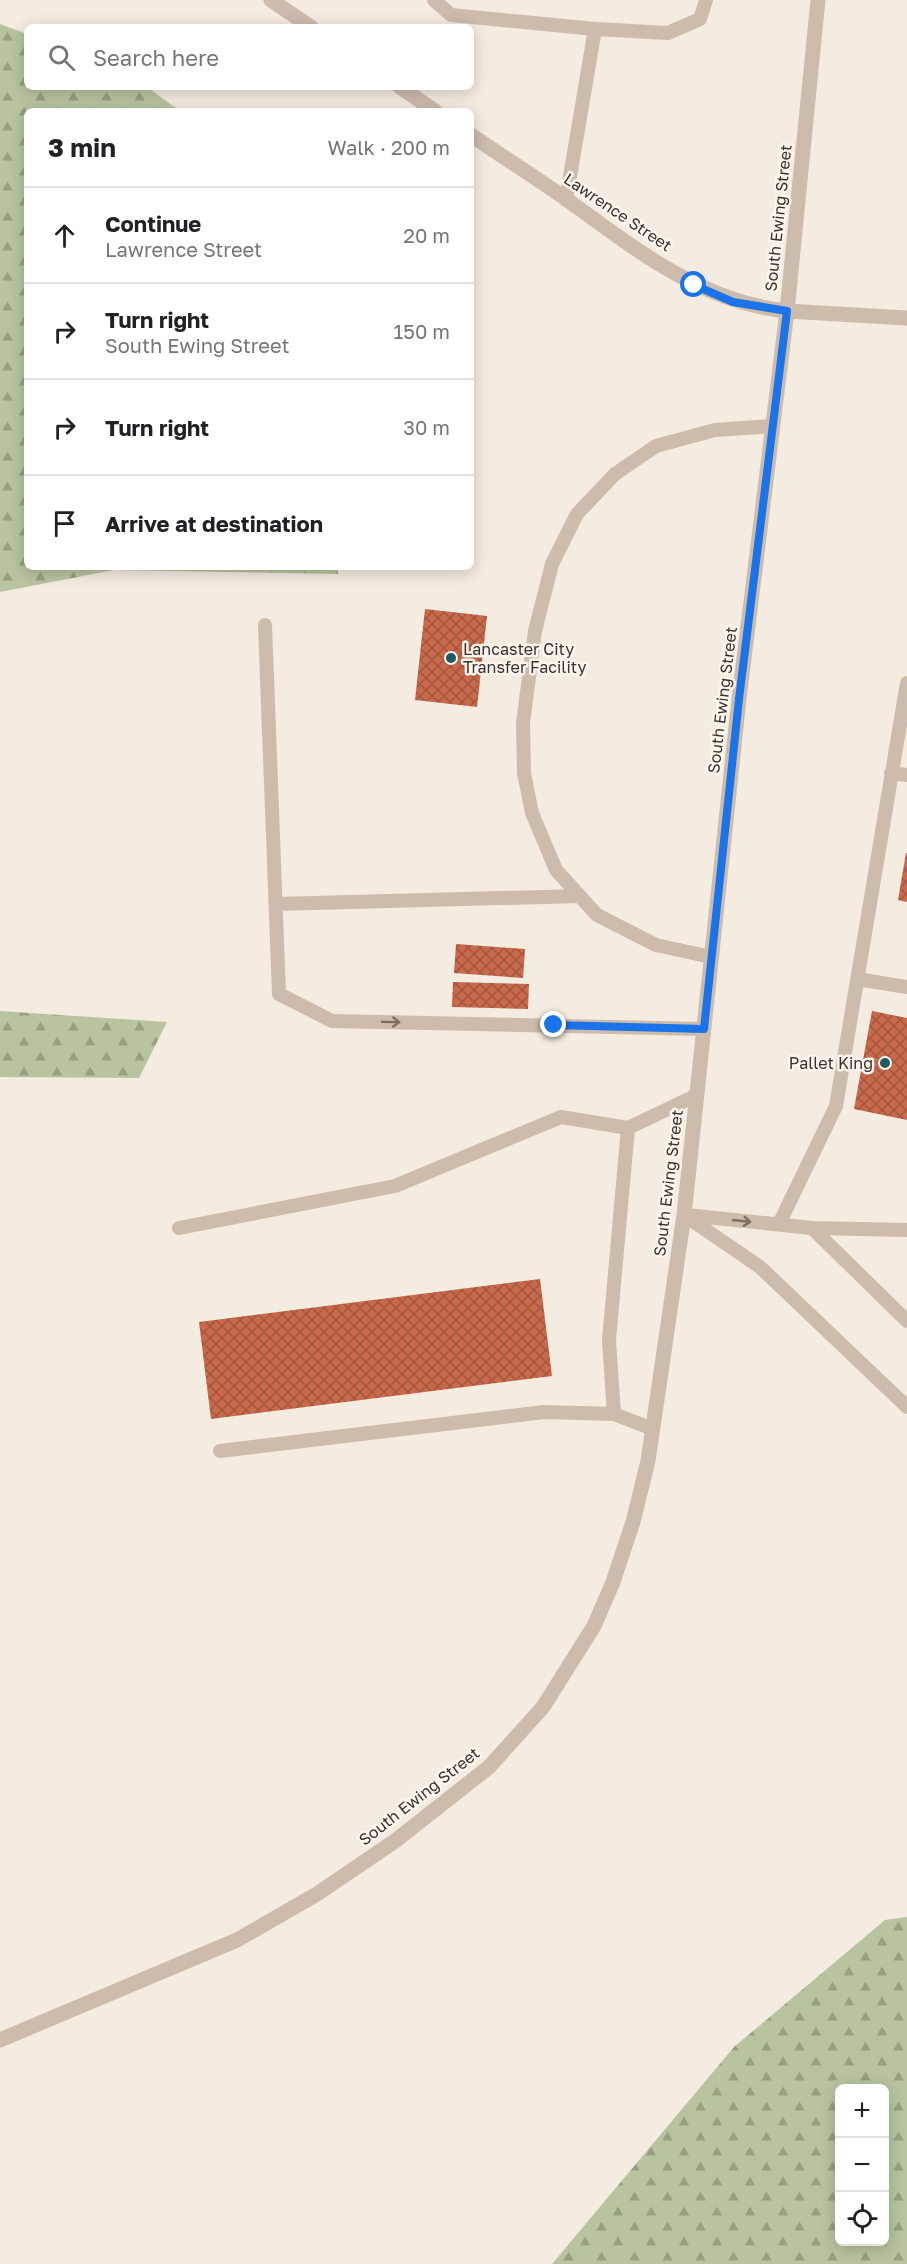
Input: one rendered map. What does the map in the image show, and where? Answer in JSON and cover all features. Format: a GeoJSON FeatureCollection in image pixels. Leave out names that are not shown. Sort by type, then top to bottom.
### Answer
{"type":"FeatureCollection","features":[{"type":"Feature","properties":{"kind":"street"},"geometry":{"type":"LineString","coordinates":[[271,0],[307,24]]}},
{"type":"Feature","properties":{"kind":"street","name":"South Ewing Street"},"geometry":{"type":"LineString","coordinates":[[0,2040],[237,1940],[317,1894],[395,1841],[489,1767],[543,1707],[594,1626],[633,1522],[653,1429],[684,1215],[711,957],[787,311],[818,0]]}},
{"type":"Feature","properties":{"kind":"street"},"geometry":{"type":"LineString","coordinates":[[404,90],[431,108]]}},
{"type":"Feature","properties":{"kind":"street","name":"Lawrence Street"},"geometry":{"type":"LineString","coordinates":[[474,137],[609,231],[694,285],[733,302],[787,311],[907,318]]}},
{"type":"Feature","properties":{"kind":"lane"},"geometry":{"type":"LineString","coordinates":[[434,0],[452,15],[595,29],[668,33],[699,19],[706,0]]}},
{"type":"Feature","properties":{"kind":"lane"},"geometry":{"type":"LineString","coordinates":[[566,200],[595,29]]}},
{"type":"Feature","properties":{"kind":"lane"},"geometry":{"type":"LineString","coordinates":[[711,957],[656,945],[597,915],[556,870],[532,813],[524,773],[523,723],[535,631],[552,564],[577,514],[615,474],[656,446],[715,430],[772,426]]}},
{"type":"Feature","properties":{"kind":"lane"},"geometry":{"type":"LineString","coordinates":[[265,625],[279,994],[332,1021],[704,1029]]}},
{"type":"Feature","properties":{"kind":"lane"},"geometry":{"type":"LineString","coordinates":[[779,1224],[836,1106],[907,683]]}},
{"type":"Feature","properties":{"kind":"lane"},"geometry":{"type":"LineString","coordinates":[[891,773],[907,775]]}},
{"type":"Feature","properties":{"kind":"lane"},"geometry":{"type":"LineString","coordinates":[[276,904],[580,896]]}},
{"type":"Feature","properties":{"kind":"lane"},"geometry":{"type":"LineString","coordinates":[[857,979],[907,987]]}},
{"type":"Feature","properties":{"kind":"lane"},"geometry":{"type":"LineString","coordinates":[[179,1228],[395,1186],[561,1117],[628,1128],[697,1095]]}},
{"type":"Feature","properties":{"kind":"lane"},"geometry":{"type":"LineString","coordinates":[[614,1414],[609,1340],[628,1128]]}},
{"type":"Feature","properties":{"kind":"lane"},"geometry":{"type":"LineString","coordinates":[[684,1215],[812,1228],[907,1230]]}},
{"type":"Feature","properties":{"kind":"lane"},"geometry":{"type":"LineString","coordinates":[[684,1215],[760,1267],[907,1407]]}},
{"type":"Feature","properties":{"kind":"lane"},"geometry":{"type":"LineString","coordinates":[[812,1228],[907,1322]]}},
{"type":"Feature","properties":{"kind":"lane"},"geometry":{"type":"LineString","coordinates":[[220,1451],[544,1412],[614,1414],[653,1429]]}},
{"type":"Feature","properties":{"kind":"green space"},"geometry":{"type":"Polygon","coordinates":[[[0,24],[24,33],[24,90],[151,90],[176,108],[24,108],[24,570],[114,570],[0,592],[0,24]]]}},
{"type":"Feature","properties":{"kind":"green space"},"geometry":{"type":"Polygon","coordinates":[[[114,570],[338,570],[338,574],[114,570]]]}},
{"type":"Feature","properties":{"kind":"green space"},"geometry":{"type":"Polygon","coordinates":[[[0,1011],[167,1022],[139,1078],[0,1077],[0,1011]]]}},
{"type":"Feature","properties":{"kind":"green space"},"geometry":{"type":"Polygon","coordinates":[[[907,1917],[907,2264],[552,2264],[734,2047],[885,1920],[907,1917]]]}},
{"type":"Feature","properties":{"kind":"building","name":"Lancaster City Transfer Facility"},"geometry":{"type":"Polygon","coordinates":[[[425,609],[487,616],[477,707],[415,700],[425,609]]]}},
{"type":"Feature","properties":{"kind":"building"},"geometry":{"type":"Polygon","coordinates":[[[907,853],[907,902],[898,900],[907,853]]]}},
{"type":"Feature","properties":{"kind":"building"},"geometry":{"type":"Polygon","coordinates":[[[456,944],[525,949],[523,978],[454,973],[456,944]]]}},
{"type":"Feature","properties":{"kind":"building"},"geometry":{"type":"Polygon","coordinates":[[[453,982],[529,984],[528,1009],[452,1007],[453,982]]]}},
{"type":"Feature","properties":{"kind":"building","name":"Pallet King"},"geometry":{"type":"Polygon","coordinates":[[[872,1011],[907,1018],[907,1120],[854,1109],[872,1011]]]}},
{"type":"Feature","properties":{"kind":"building"},"geometry":{"type":"Polygon","coordinates":[[[540,1279],[552,1376],[211,1419],[199,1322],[540,1279]]]}},
{"type":"Feature","properties":{"kind":"place","name":"Lancaster City Transfer Facility"},"geometry":{"type":"Point","coordinates":[451,658]}},
{"type":"Feature","properties":{"kind":"place","name":"Pallet King"},"geometry":{"type":"Point","coordinates":[885,1063]}},
{"type":"Feature","properties":{"kind":"route"},"geometry":{"type":"LineString","coordinates":[[554,1025],[704,1029],[739,699],[787,311],[733,302],[694,285]]}}]}
